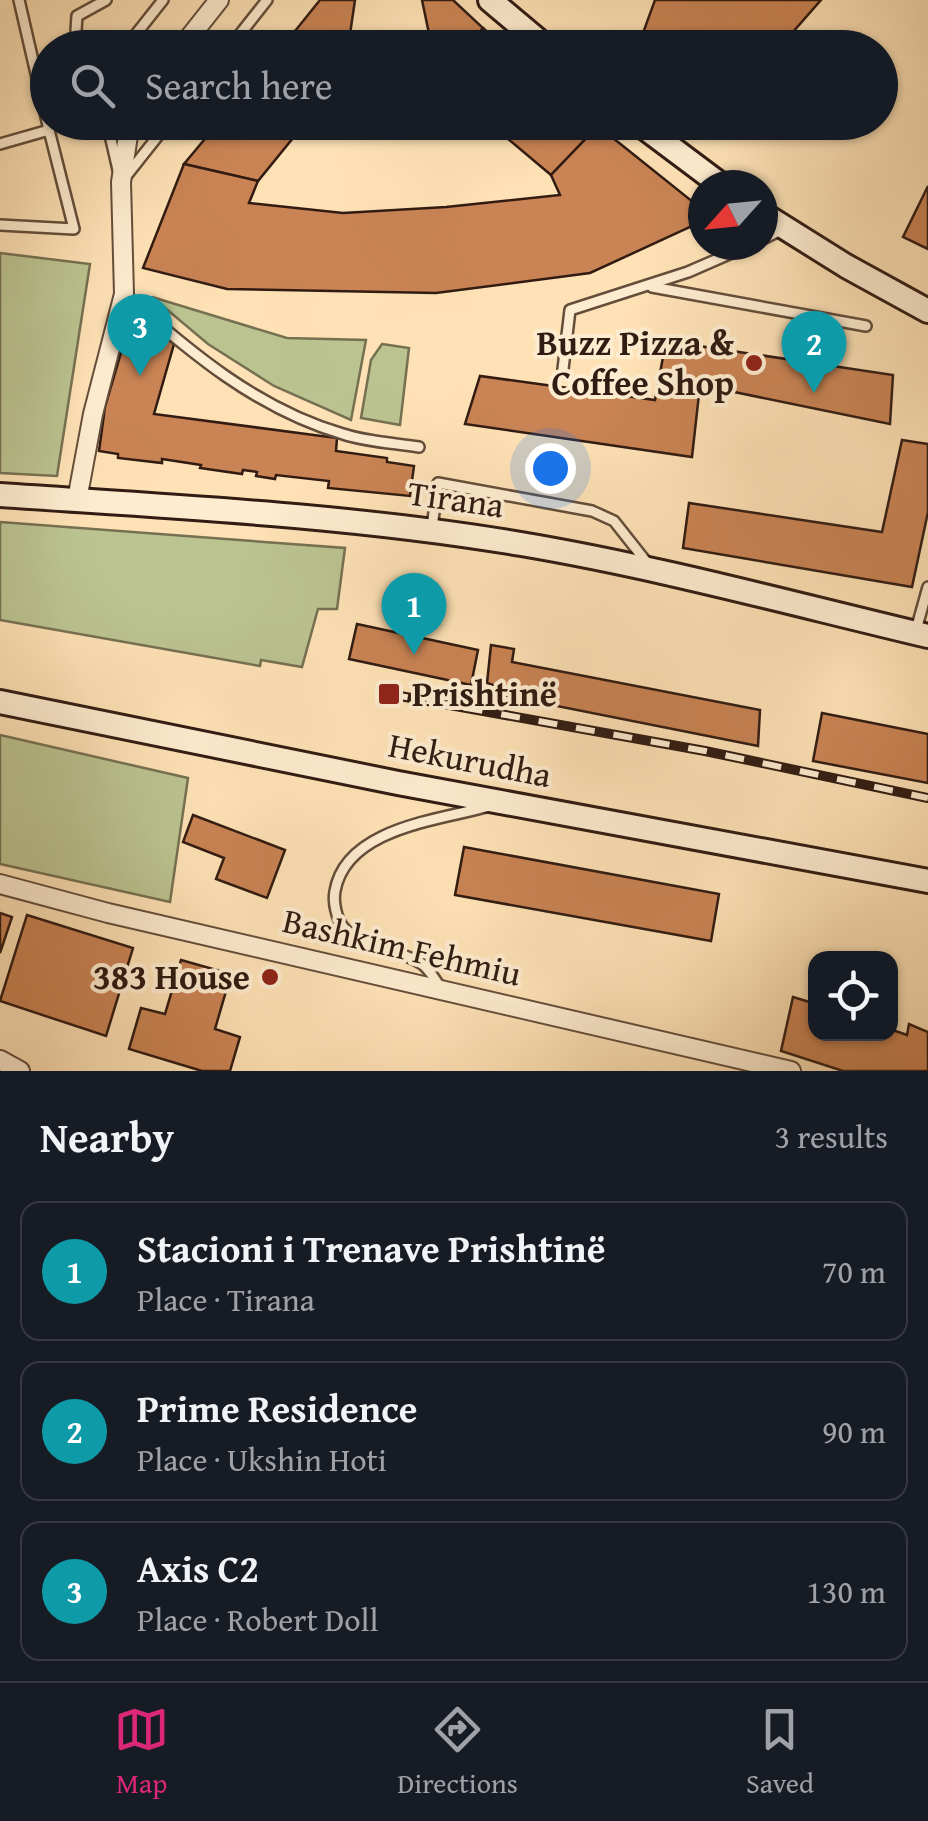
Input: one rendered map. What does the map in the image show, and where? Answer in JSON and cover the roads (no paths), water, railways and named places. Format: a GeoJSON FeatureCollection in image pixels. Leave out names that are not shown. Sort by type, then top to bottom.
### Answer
{"type":"FeatureCollection","features":[{"type":"Feature","properties":{"kind":"main road"},"geometry":{"type":"LineString","coordinates":[[490,0],[526,30]]}},
{"type":"Feature","properties":{"kind":"main road"},"geometry":{"type":"LineString","coordinates":[[661,140],[701,170]]}},
{"type":"Feature","properties":{"kind":"main road"},"geometry":{"type":"LineString","coordinates":[[778,223],[928,311]]}},
{"type":"Feature","properties":{"kind":"main road","name":"Tirana"},"geometry":{"type":"LineString","coordinates":[[0,494],[268,514],[431,531],[570,552],[918,633]]}},
{"type":"Feature","properties":{"kind":"main road","name":"Hekurudha"},"geometry":{"type":"LineString","coordinates":[[0,702],[928,881]]}},
{"type":"Feature","properties":{"kind":"street"},"geometry":{"type":"LineString","coordinates":[[196,30],[219,0]]}},
{"type":"Feature","properties":{"kind":"street"},"geometry":{"type":"LineString","coordinates":[[77,500],[93,414],[124,294],[121,182],[127,140]]}},
{"type":"Feature","properties":{"kind":"street","name":"Bashkim Fehmiu"},"geometry":{"type":"LineString","coordinates":[[0,884],[108,913],[779,1069]]}},
{"type":"Feature","properties":{"kind":"street"},"geometry":{"type":"LineString","coordinates":[[0,1060],[20,1071]]}},
{"type":"Feature","properties":{"kind":"lane"},"geometry":{"type":"LineString","coordinates":[[19,0],[30,46]]}},
{"type":"Feature","properties":{"kind":"lane"},"geometry":{"type":"LineString","coordinates":[[76,30],[77,16],[106,0]]}},
{"type":"Feature","properties":{"kind":"lane"},"geometry":{"type":"LineString","coordinates":[[140,30],[163,0]]}},
{"type":"Feature","properties":{"kind":"lane"},"geometry":{"type":"LineString","coordinates":[[243,30],[267,0]]}},
{"type":"Feature","properties":{"kind":"lane"},"geometry":{"type":"LineString","coordinates":[[0,144],[30,136]]}},
{"type":"Feature","properties":{"kind":"lane"},"geometry":{"type":"LineString","coordinates":[[0,226],[74,230],[52,140]]}},
{"type":"Feature","properties":{"kind":"lane"},"geometry":{"type":"LineString","coordinates":[[111,140],[121,182]]}},
{"type":"Feature","properties":{"kind":"lane"},"geometry":{"type":"LineString","coordinates":[[121,182],[155,140]]}},
{"type":"Feature","properties":{"kind":"lane"},"geometry":{"type":"LineString","coordinates":[[778,232],[786,228]]}},
{"type":"Feature","properties":{"kind":"lane"},"geometry":{"type":"LineString","coordinates":[[563,369],[570,310],[649,286],[713,260]]}},
{"type":"Feature","properties":{"kind":"lane"},"geometry":{"type":"LineString","coordinates":[[649,286],[866,326]]}},
{"type":"Feature","properties":{"kind":"lane"},"geometry":{"type":"LineString","coordinates":[[124,294],[218,372],[258,398],[303,421],[347,436],[418,447]]}},
{"type":"Feature","properties":{"kind":"lane"},"geometry":{"type":"LineString","coordinates":[[431,531],[438,484],[457,487],[603,516],[628,535],[652,570]]}},
{"type":"Feature","properties":{"kind":"lane"},"geometry":{"type":"LineString","coordinates":[[918,633],[928,587]]}},
{"type":"Feature","properties":{"kind":"lane"},"geometry":{"type":"LineString","coordinates":[[443,990],[425,966],[344,928],[336,912],[334,894],[340,874],[352,854],[370,840],[504,802]]}},
{"type":"Feature","properties":{"kind":"railway"},"geometry":{"type":"LineString","coordinates":[[389,694],[705,751],[928,798]]}},
{"type":"Feature","properties":{"kind":"place","name":"Buzz Pizza & Coffee Shop"},"geometry":{"type":"Point","coordinates":[754,363]}},
{"type":"Feature","properties":{"kind":"place","name":"Axis C2"},"geometry":{"type":"Point","coordinates":[140,376]}},
{"type":"Feature","properties":{"kind":"place","name":"Prime Residence"},"geometry":{"type":"Point","coordinates":[814,393]}},
{"type":"Feature","properties":{"kind":"place","name":"Stacioni i Trenave Prishtinë"},"geometry":{"type":"Point","coordinates":[414,655]}},
{"type":"Feature","properties":{"kind":"place","name":"Prishtinë"},"geometry":{"type":"Point","coordinates":[389,694]}},
{"type":"Feature","properties":{"kind":"place","name":"383 House"},"geometry":{"type":"Point","coordinates":[270,977]}}]}
